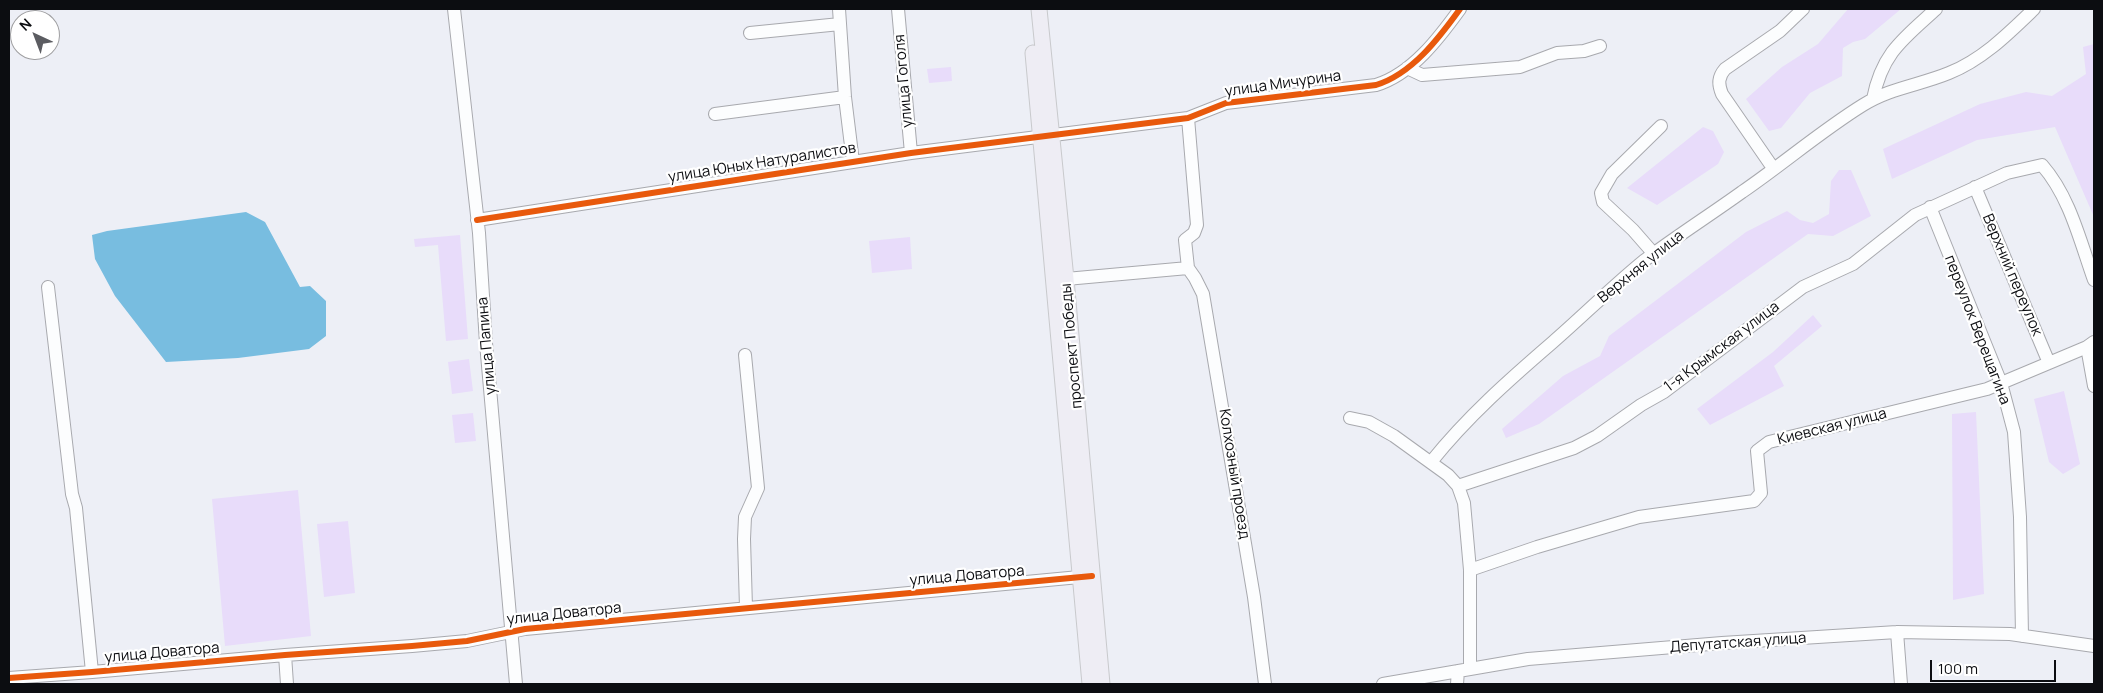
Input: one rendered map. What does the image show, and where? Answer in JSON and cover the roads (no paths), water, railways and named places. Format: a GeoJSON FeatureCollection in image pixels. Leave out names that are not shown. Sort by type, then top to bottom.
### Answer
{"type":"FeatureCollection","features":[{"type":"Feature","properties":{"kind":"main road","name":"проспект Победы"},"geometry":{"type":"LineString","coordinates":[[1029,9],[1066,279],[1086,577],[1090,684]]}},
{"type":"Feature","properties":{"kind":"main road","name":"проспект Победы"},"geometry":{"type":"LineString","coordinates":[[1039,9],[1046,135],[1086,577],[1102,684]]}},
{"type":"Feature","properties":{"kind":"street","name":"улица Папина"},"geometry":{"type":"LineString","coordinates":[[454,9],[477,220],[516,684]]}},
{"type":"Feature","properties":{"kind":"street"},"geometry":{"type":"LineString","coordinates":[[838,9],[845,97],[853,162]]}},
{"type":"Feature","properties":{"kind":"street","name":"улица Гоголя"},"geometry":{"type":"LineString","coordinates":[[898,9],[911,153]]}},
{"type":"Feature","properties":{"kind":"street","name":"улица Мичурина"},"geometry":{"type":"LineString","coordinates":[[1046,135],[1188,118],[1226,103],[1376,85],[1397,76],[1407,68],[1439,37],[1460,9]]}},
{"type":"Feature","properties":{"kind":"street"},"geometry":{"type":"LineString","coordinates":[[1774,168],[1722,94],[1719,78],[1725,70],[1780,30],[1803,9]]}},
{"type":"Feature","properties":{"kind":"street"},"geometry":{"type":"LineString","coordinates":[[1873,98],[1876,80],[1886,58],[1903,38],[1936,9]]}},
{"type":"Feature","properties":{"kind":"street","name":"Верхняя улица"},"geometry":{"type":"LineString","coordinates":[[1431,462],[1448,441],[1510,379],[1654,254],[1873,98],[1886,92],[1948,74],[1970,63],[1990,49],[2034,9]]}},
{"type":"Feature","properties":{"kind":"street"},"geometry":{"type":"LineString","coordinates":[[750,34],[840,24]]}},
{"type":"Feature","properties":{"kind":"street"},"geometry":{"type":"LineString","coordinates":[[1407,68],[1422,75],[1520,67],[1557,53],[1584,51],[1600,46]]}},
{"type":"Feature","properties":{"kind":"street"},"geometry":{"type":"LineString","coordinates":[[715,114],[845,97]]}},
{"type":"Feature","properties":{"kind":"street","name":"Колхозный проезд"},"geometry":{"type":"LineString","coordinates":[[1188,118],[1197,225],[1194,233],[1185,240],[1188,268],[1203,294],[1254,598],[1264,684]]}},
{"type":"Feature","properties":{"kind":"street"},"geometry":{"type":"LineString","coordinates":[[1654,254],[1633,230],[1607,207],[1601,198],[1601,193],[1612,174],[1661,126]]}},
{"type":"Feature","properties":{"kind":"street","name":"улица Юных Натуралистов"},"geometry":{"type":"LineString","coordinates":[[477,220],[911,153],[1046,135]]}},
{"type":"Feature","properties":{"kind":"street","name":"1-я Крымская улица"},"geometry":{"type":"LineString","coordinates":[[1458,486],[1574,448],[1597,436],[1641,405],[1664,392],[1804,286],[1853,264],[1915,214],[2007,173],[2042,165],[2051,175],[2065,200],[2094,280]]}},
{"type":"Feature","properties":{"kind":"street","name":"Верхний переулок"},"geometry":{"type":"LineString","coordinates":[[1975,187],[2049,363]]}},
{"type":"Feature","properties":{"kind":"street","name":"переулок Верещагина"},"geometry":{"type":"LineString","coordinates":[[1930,207],[2001,383],[2014,432],[2020,517],[2022,636]]}},
{"type":"Feature","properties":{"kind":"street"},"geometry":{"type":"LineString","coordinates":[[1066,279],[1188,268]]}},
{"type":"Feature","properties":{"kind":"street"},"geometry":{"type":"LineString","coordinates":[[48,287],[72,494],[76,508],[92,672]]}},
{"type":"Feature","properties":{"kind":"street"},"geometry":{"type":"LineString","coordinates":[[2090,344],[2094,386]]}},
{"type":"Feature","properties":{"kind":"street","name":"Киевская улица"},"geometry":{"type":"LineString","coordinates":[[1470,570],[1537,547],[1639,517],[1754,501],[1761,493],[1757,451],[1769,442],[1987,389],[2090,344]]}},
{"type":"Feature","properties":{"kind":"street"},"geometry":{"type":"LineString","coordinates":[[745,355],[758,488],[745,517],[746,608]]}},
{"type":"Feature","properties":{"kind":"street"},"geometry":{"type":"LineString","coordinates":[[1350,418],[1369,422],[1394,436],[1431,462],[1458,486],[1464,503],[1470,570],[1464,670],[1457,684]]}},
{"type":"Feature","properties":{"kind":"street","name":"улица Доватора"},"geometry":{"type":"LineString","coordinates":[[9,678],[467,641],[512,630],[1086,577]]}},
{"type":"Feature","properties":{"kind":"street"},"geometry":{"type":"LineString","coordinates":[[1897,632],[1901,684]]}},
{"type":"Feature","properties":{"kind":"street","name":"Депутатская улица"},"geometry":{"type":"LineString","coordinates":[[1383,684],[1536,659],[1722,643],[1897,632],[2022,636],[2094,646]]}},
{"type":"Feature","properties":{"kind":"street"},"geometry":{"type":"LineString","coordinates":[[285,655],[287,684]]}},
{"type":"Feature","properties":{"kind":"water"},"geometry":{"type":"Polygon","coordinates":[[[246,212],[265,222],[300,287],[310,286],[326,301],[326,336],[309,349],[238,358],[166,362],[115,296],[95,259],[92,235],[107,231],[246,212]]]}}]}
